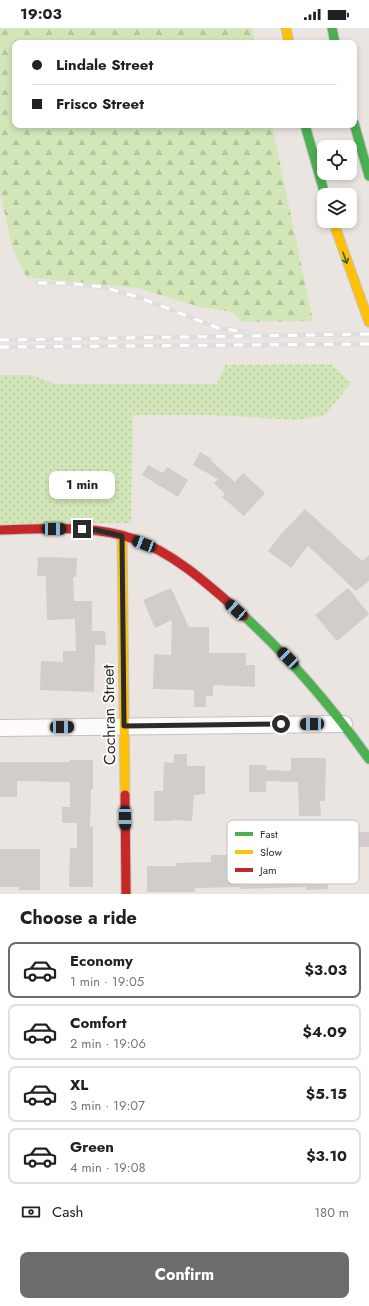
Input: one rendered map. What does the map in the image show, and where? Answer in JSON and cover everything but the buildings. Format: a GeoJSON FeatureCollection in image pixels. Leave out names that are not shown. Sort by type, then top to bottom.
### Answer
{"type":"FeatureCollection","features":[{"type":"Feature","properties":{"kind":"main road"},"geometry":{"type":"LineString","coordinates":[[286,28],[288,40]]}},
{"type":"Feature","properties":{"kind":"main road"},"geometry":{"type":"LineString","coordinates":[[332,28],[334,40]]}},
{"type":"Feature","properties":{"kind":"main road"},"geometry":{"type":"LineString","coordinates":[[306,128],[323,188]]}},
{"type":"Feature","properties":{"kind":"main road"},"geometry":{"type":"LineString","coordinates":[[355,128],[369,176]]}},
{"type":"Feature","properties":{"kind":"main road"},"geometry":{"type":"LineString","coordinates":[[335,228],[369,322]]}},
{"type":"Feature","properties":{"kind":"main road"},"geometry":{"type":"LineString","coordinates":[[0,530],[96,530],[122,536],[155,548],[180,563],[226,600],[267,637],[308,679],[344,724],[369,759]]}},
{"type":"Feature","properties":{"kind":"main road","name":"Cochran Street"},"geometry":{"type":"LineString","coordinates":[[122,536],[126,894]]}},
{"type":"Feature","properties":{"kind":"street"},"geometry":{"type":"LineString","coordinates":[[0,728],[344,724]]}},
{"type":"Feature","properties":{"kind":"green space"},"geometry":{"type":"Polygon","coordinates":[[[0,28],[252,28],[254,40],[12,40],[12,128],[273,128],[313,321],[242,322],[232,312],[200,307],[137,288],[26,277],[12,246],[0,192],[0,28]]]}},
{"type":"Feature","properties":{"kind":"green space"},"geometry":{"type":"Polygon","coordinates":[[[332,364],[351,383],[325,415],[297,420],[211,415],[133,415],[131,523],[0,524],[0,375],[31,375],[56,384],[217,384],[225,365],[332,364]]]}},
{"type":"Feature","properties":{"kind":"railway"},"geometry":{"type":"LineString","coordinates":[[38,283],[66,283],[103,287],[138,297],[218,328],[247,332]]}},
{"type":"Feature","properties":{"kind":"railway"},"geometry":{"type":"LineString","coordinates":[[0,340],[369,334]]}},
{"type":"Feature","properties":{"kind":"railway"},"geometry":{"type":"LineString","coordinates":[[0,347],[369,344]]}},
{"type":"Feature","properties":{"kind":"traffic: fast"},"geometry":{"type":"LineString","coordinates":[[332,28],[334,40]]}},
{"type":"Feature","properties":{"kind":"traffic: fast"},"geometry":{"type":"LineString","coordinates":[[306,128],[323,188]]}},
{"type":"Feature","properties":{"kind":"traffic: fast"},"geometry":{"type":"LineString","coordinates":[[355,128],[369,176]]}},
{"type":"Feature","properties":{"kind":"traffic: fast"},"geometry":{"type":"LineString","coordinates":[[244,616],[278,649],[326,702],[369,759]]}},
{"type":"Feature","properties":{"kind":"traffic: slow"},"geometry":{"type":"LineString","coordinates":[[286,28],[288,40]]}},
{"type":"Feature","properties":{"kind":"traffic: slow"},"geometry":{"type":"LineString","coordinates":[[335,228],[369,322]]}},
{"type":"Feature","properties":{"kind":"traffic: slow"},"geometry":{"type":"LineString","coordinates":[[122,535],[125,795]]}},
{"type":"Feature","properties":{"kind":"traffic: jam"},"geometry":{"type":"LineString","coordinates":[[0,530],[51,528],[85,529],[118,534],[134,539],[149,545],[179,562],[244,616]]}},
{"type":"Feature","properties":{"kind":"traffic: jam"},"geometry":{"type":"LineString","coordinates":[[125,795],[126,894]]}},
{"type":"Feature","properties":{"kind":"route"},"geometry":{"type":"LineString","coordinates":[[82,529],[96,530],[122,536],[124,726],[281,724]]}}]}
